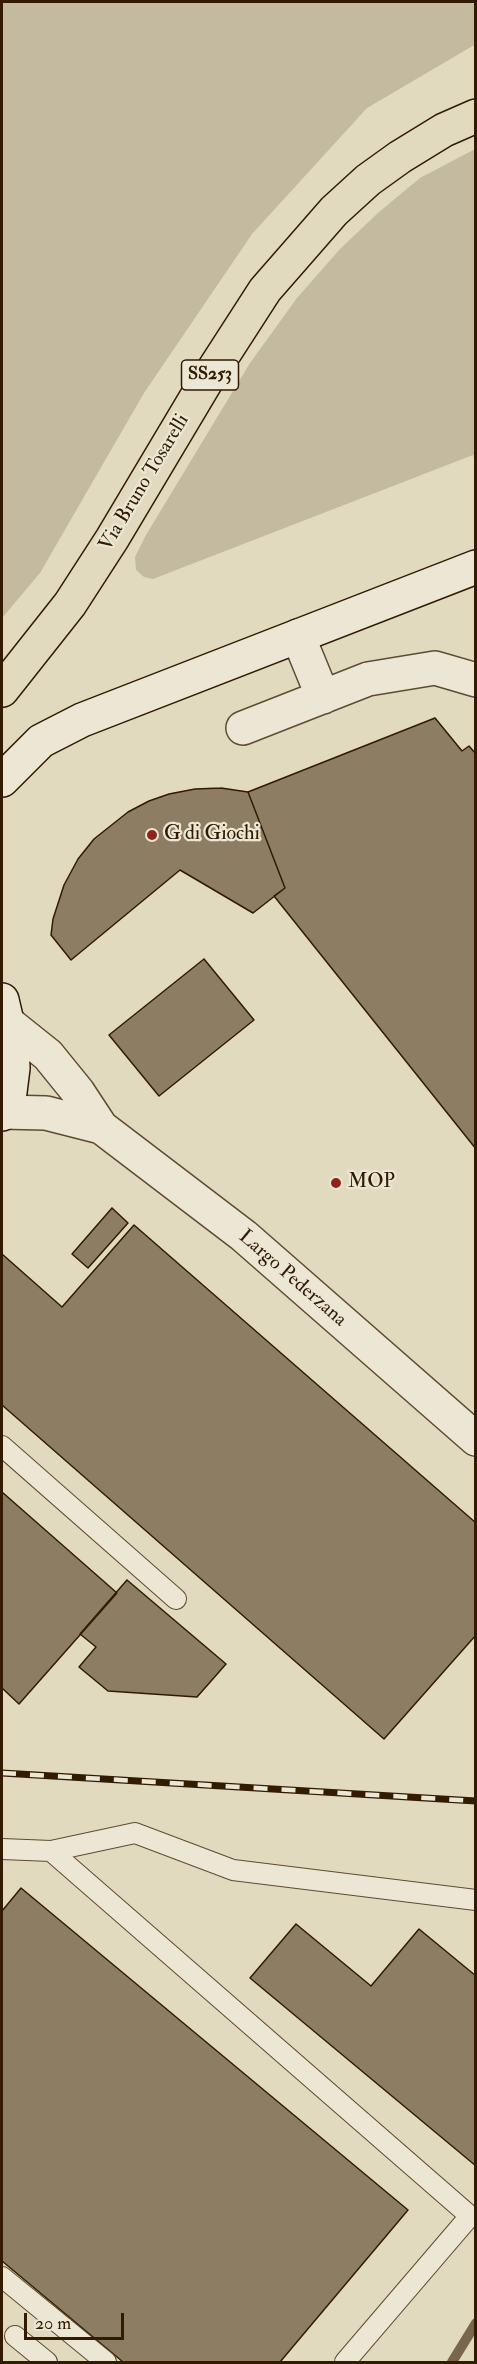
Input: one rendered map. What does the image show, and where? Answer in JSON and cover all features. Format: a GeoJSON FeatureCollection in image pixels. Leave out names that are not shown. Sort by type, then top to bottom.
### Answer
{"type":"FeatureCollection","features":[{"type":"Feature","properties":{"kind":"main road","name":"Via Bruno Tosarelli"},"geometry":{"type":"LineString","coordinates":[[2,690],[70,604],[112,539],[205,383],[265,290],[334,212],[369,180],[400,157],[444,130],[476,116]]}},
{"type":"Feature","properties":{"kind":"street"},"geometry":{"type":"LineString","coordinates":[[2,780],[41,741],[82,720],[476,567]]}},
{"type":"Feature","properties":{"kind":"street"},"geometry":{"type":"LineString","coordinates":[[298,636],[322,697]]}},
{"type":"Feature","properties":{"kind":"street"},"geometry":{"type":"LineString","coordinates":[[243,728],[369,679],[435,668],[476,680]]}},
{"type":"Feature","properties":{"kind":"street"},"geometry":{"type":"LineString","coordinates":[[2,1113],[10,1092],[13,1068],[5,1012]]}},
{"type":"Feature","properties":{"kind":"street","name":"Largo Pederzana"},"geometry":{"type":"LineString","coordinates":[[5,1012],[48,1055],[78,1092],[101,1127],[244,1236],[476,1439]]}},
{"type":"Feature","properties":{"kind":"street","name":"Largo Pederzana"},"geometry":{"type":"LineString","coordinates":[[2,1113],[46,1113],[101,1127]]}},
{"type":"Feature","properties":{"kind":"lane"},"geometry":{"type":"LineString","coordinates":[[2,1446],[176,1599]]}},
{"type":"Feature","properties":{"kind":"lane"},"geometry":{"type":"LineString","coordinates":[[2,1849],[51,1851],[135,1833],[233,1870],[476,1900]]}},
{"type":"Feature","properties":{"kind":"lane"},"geometry":{"type":"LineString","coordinates":[[51,1851],[470,2216],[345,2362]]}},
{"type":"Feature","properties":{"kind":"lane"},"geometry":{"type":"LineString","coordinates":[[2,2277],[106,2362]]}},
{"type":"Feature","properties":{"kind":"lane"},"geometry":{"type":"LineString","coordinates":[[15,2336],[47,2362]]}},
{"type":"Feature","properties":{"kind":"shaded area"},"geometry":{"type":"Polygon","coordinates":[[[2,2],[475,2],[476,44],[367,108],[252,234],[144,393],[40,573],[2,618],[2,2]]]}},
{"type":"Feature","properties":{"kind":"shaded area"},"geometry":{"type":"Polygon","coordinates":[[[475,149],[475,461],[473,455],[153,579],[144,577],[136,570],[135,557],[146,535],[250,363],[297,298],[340,249],[379,212],[420,178],[475,149]]]}},
{"type":"Feature","properties":{"kind":"building"},"geometry":{"type":"Polygon","coordinates":[[[435,718],[462,751],[469,746],[476,754],[476,1149],[274,896],[285,888],[248,792],[435,718]]]}},
{"type":"Feature","properties":{"kind":"building"},"geometry":{"type":"Polygon","coordinates":[[[221,788],[248,792],[285,888],[253,913],[180,870],[71,960],[51,935],[53,919],[64,885],[78,859],[94,839],[128,812],[149,801],[195,789],[221,788]]]}},
{"type":"Feature","properties":{"kind":"building"},"geometry":{"type":"Polygon","coordinates":[[[204,959],[254,1020],[159,1096],[109,1035],[204,959]]]}},
{"type":"Feature","properties":{"kind":"building"},"geometry":{"type":"Polygon","coordinates":[[[112,1208],[128,1223],[88,1268],[72,1254],[112,1208]]]}},
{"type":"Feature","properties":{"kind":"building"},"geometry":{"type":"Polygon","coordinates":[[[134,1225],[476,1523],[476,1635],[384,1739],[2,1405],[2,1254],[62,1307],[134,1225]]]}},
{"type":"Feature","properties":{"kind":"building"},"geometry":{"type":"Polygon","coordinates":[[[2,1492],[117,1593],[19,1704],[2,1688],[2,1492]]]}},
{"type":"Feature","properties":{"kind":"building"},"geometry":{"type":"Polygon","coordinates":[[[127,1580],[226,1664],[197,1697],[108,1691],[79,1667],[96,1647],[80,1634],[127,1580]]]}},
{"type":"Feature","properties":{"kind":"building"},"geometry":{"type":"Polygon","coordinates":[[[21,1888],[408,2210],[280,2362],[123,2362],[2,2261],[2,1911],[21,1888]]]}},
{"type":"Feature","properties":{"kind":"building"},"geometry":{"type":"Polygon","coordinates":[[[296,1924],[371,1986],[419,1929],[476,1976],[476,2166],[250,1978],[296,1924]]]}},
{"type":"Feature","properties":{"kind":"waterway"},"geometry":{"type":"LineString","coordinates":[[452,2362],[476,2323]]}},
{"type":"Feature","properties":{"kind":"railway"},"geometry":{"type":"LineString","coordinates":[[2,1773],[476,1801]]}},
{"type":"Feature","properties":{"kind":"place","name":"G di Giochi"},"geometry":{"type":"Point","coordinates":[152,835]}},
{"type":"Feature","properties":{"kind":"place","name":"MOP"},"geometry":{"type":"Point","coordinates":[336,1183]}}]}
